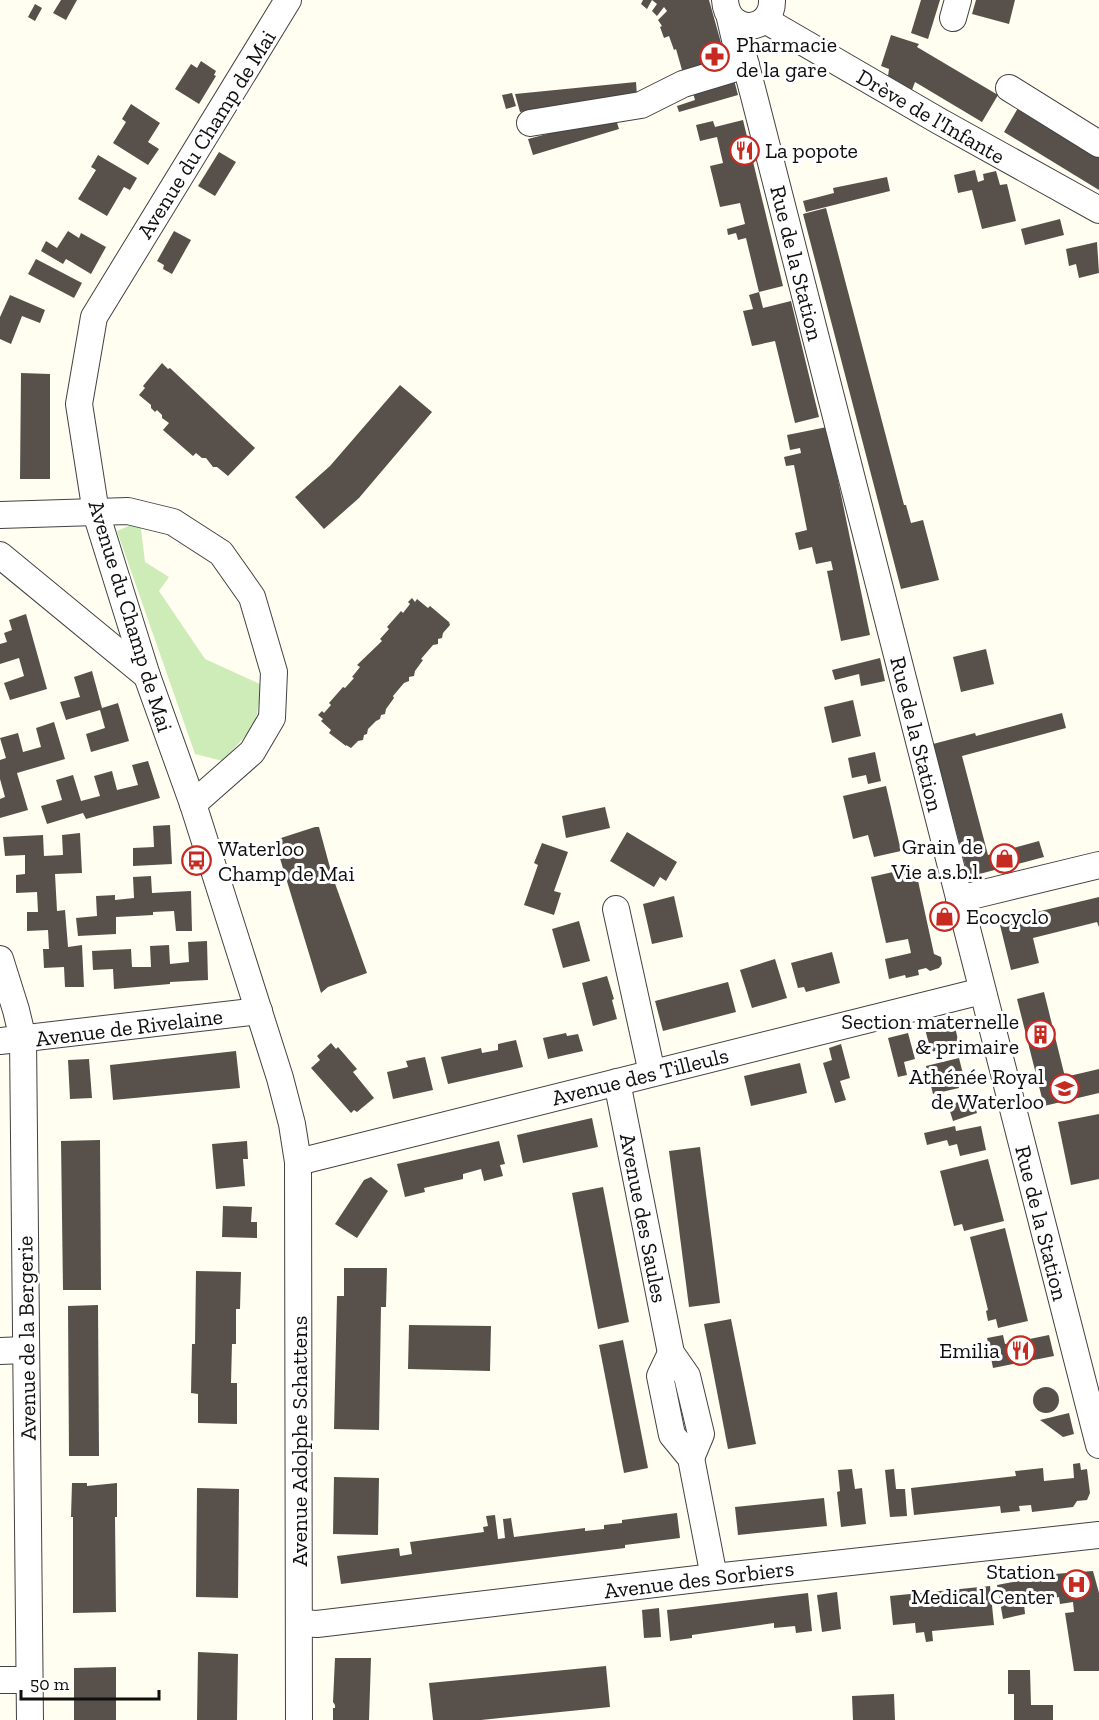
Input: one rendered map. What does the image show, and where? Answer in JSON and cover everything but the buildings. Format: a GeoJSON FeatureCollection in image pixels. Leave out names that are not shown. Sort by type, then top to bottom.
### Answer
{"type":"FeatureCollection","features":[{"type":"Feature","properties":{"kind":"street","name":"Avenue du Champ de Mai"},"geometry":{"type":"LineString","coordinates":[[288,0],[94,317],[79,404],[96,513],[147,676],[193,804],[259,1011],[289,1113],[298,1162]]}},
{"type":"Feature","properties":{"kind":"street"},"geometry":{"type":"LineString","coordinates":[[728,9],[738,24],[747,26],[757,25],[768,10]]}},
{"type":"Feature","properties":{"kind":"street","name":"Rue de la Station"},"geometry":{"type":"LineString","coordinates":[[728,9],[736,44],[745,62],[1099,1445]]}},
{"type":"Feature","properties":{"kind":"street"},"geometry":{"type":"LineString","coordinates":[[530,123],[641,105],[684,84],[745,62],[768,10]]}},
{"type":"Feature","properties":{"kind":"street","name":"Drève de l'Infante"},"geometry":{"type":"LineString","coordinates":[[768,10],[939,121],[1099,210]]}},
{"type":"Feature","properties":{"kind":"street"},"geometry":{"type":"LineString","coordinates":[[1009,88],[1099,144]]}},
{"type":"Feature","properties":{"kind":"street"},"geometry":{"type":"LineString","coordinates":[[0,515],[128,511],[173,522],[220,553],[252,597],[274,672],[272,718],[252,752],[193,804]]}},
{"type":"Feature","properties":{"kind":"street"},"geometry":{"type":"LineString","coordinates":[[0,555],[147,676]]}},
{"type":"Feature","properties":{"kind":"street"},"geometry":{"type":"LineString","coordinates":[[958,899],[1099,865]]}},
{"type":"Feature","properties":{"kind":"street"},"geometry":{"type":"LineString","coordinates":[[616,909],[652,1074]]}},
{"type":"Feature","properties":{"kind":"street","name":"Avenue de la Bergerie"},"geometry":{"type":"LineString","coordinates":[[0,959],[16,1010],[12,1040],[26,1350],[30,1720]]}},
{"type":"Feature","properties":{"kind":"street","name":"Avenue des Tilleuls"},"geometry":{"type":"LineString","coordinates":[[298,1162],[982,991]]}},
{"type":"Feature","properties":{"kind":"street","name":"Avenue de Rivelaine"},"geometry":{"type":"LineString","coordinates":[[12,1040],[259,1011]]}},
{"type":"Feature","properties":{"kind":"street","name":"Avenue des Saules"},"geometry":{"type":"LineString","coordinates":[[617,1082],[671,1353],[660,1376],[672,1435],[692,1458],[714,1576]]}},
{"type":"Feature","properties":{"kind":"street","name":"Avenue Adolphe Schattens"},"geometry":{"type":"LineString","coordinates":[[298,1162],[299,1720]]}},
{"type":"Feature","properties":{"kind":"street"},"geometry":{"type":"LineString","coordinates":[[0,1351],[26,1350]]}},
{"type":"Feature","properties":{"kind":"street","name":"Avenue des Sorbiers"},"geometry":{"type":"LineString","coordinates":[[300,1623],[317,1624],[714,1576],[1099,1535]]}},
{"type":"Feature","properties":{"kind":"street"},"geometry":{"type":"LineString","coordinates":[[0,1680],[29,1680]]}},
{"type":"Feature","properties":{"kind":"green space"},"geometry":{"type":"Polygon","coordinates":[[[140,521],[145,562],[169,577],[159,591],[205,659],[262,685],[255,725],[223,761],[195,754],[117,531],[140,521]]]}},
{"type":"Feature","properties":{"kind":"place","name":"Pharmacie de la gare"},"geometry":{"type":"Point","coordinates":[715,57]}},
{"type":"Feature","properties":{"kind":"place","name":"La popote"},"geometry":{"type":"Point","coordinates":[744,150]}},
{"type":"Feature","properties":{"kind":"place","name":"Grain de Vie a.s.b.l."},"geometry":{"type":"Point","coordinates":[1004,859]}},
{"type":"Feature","properties":{"kind":"place","name":"Waterloo Champ de Mai"},"geometry":{"type":"Point","coordinates":[197,861]}},
{"type":"Feature","properties":{"kind":"place","name":"Ecocyclo"},"geometry":{"type":"Point","coordinates":[945,916]}},
{"type":"Feature","properties":{"kind":"place","name":"Section maternelle & primaire"},"geometry":{"type":"Point","coordinates":[1040,1034]}},
{"type":"Feature","properties":{"kind":"place","name":"Athénée Royal de Waterloo"},"geometry":{"type":"Point","coordinates":[1065,1089]}},
{"type":"Feature","properties":{"kind":"place","name":"Emilia"},"geometry":{"type":"Point","coordinates":[1021,1350]}},
{"type":"Feature","properties":{"kind":"place","name":"Station Medical Center"},"geometry":{"type":"Point","coordinates":[1076,1584]}}]}
